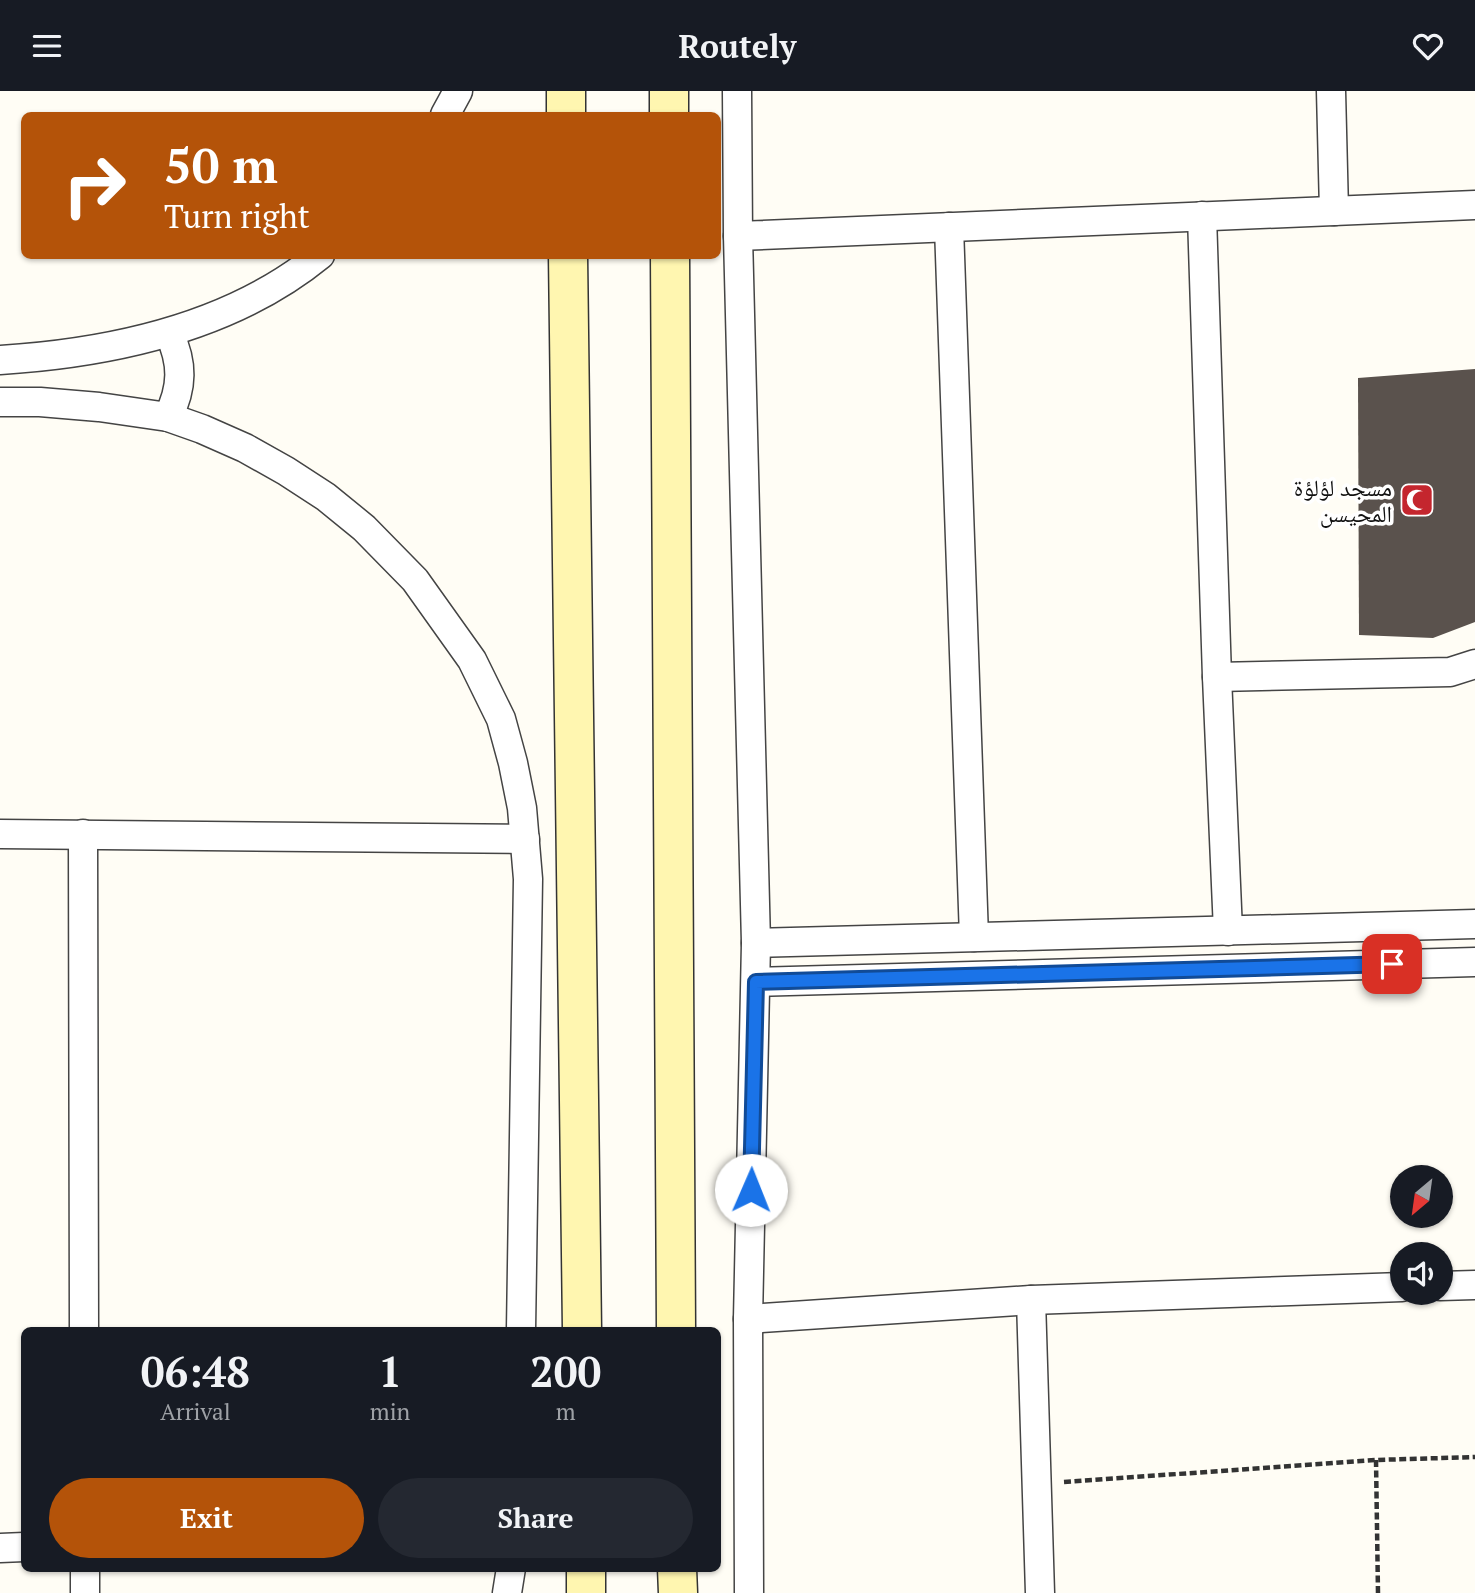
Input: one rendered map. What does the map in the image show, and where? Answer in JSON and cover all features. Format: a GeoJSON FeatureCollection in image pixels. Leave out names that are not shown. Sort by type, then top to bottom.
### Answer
{"type":"FeatureCollection","features":[{"type":"Feature","properties":{"kind":"street"},"geometry":{"type":"LineString","coordinates":[[447,112],[458,91]]}},
{"type":"Feature","properties":{"kind":"street"},"geometry":{"type":"LineString","coordinates":[[566,91],[566,112]]}},
{"type":"Feature","properties":{"kind":"street"},"geometry":{"type":"LineString","coordinates":[[669,91],[669,112]]}},
{"type":"Feature","properties":{"kind":"street"},"geometry":{"type":"LineString","coordinates":[[737,91],[738,236],[756,943],[748,1319],[749,1593]]}},
{"type":"Feature","properties":{"kind":"street"},"geometry":{"type":"LineString","coordinates":[[1331,91],[1334,211]]}},
{"type":"Feature","properties":{"kind":"street"},"geometry":{"type":"LineString","coordinates":[[738,236],[1475,205]]}},
{"type":"Feature","properties":{"kind":"street"},"geometry":{"type":"LineString","coordinates":[[1202,216],[1228,931]]}},
{"type":"Feature","properties":{"kind":"street"},"geometry":{"type":"LineString","coordinates":[[949,227],[974,937]]}},
{"type":"Feature","properties":{"kind":"street"},"geometry":{"type":"LineString","coordinates":[[0,360],[93,350],[169,333],[244,303],[281,283],[314,259]]}},
{"type":"Feature","properties":{"kind":"street"},"geometry":{"type":"LineString","coordinates":[[568,259],[582,1327]]}},
{"type":"Feature","properties":{"kind":"street"},"geometry":{"type":"LineString","coordinates":[[670,259],[676,1327]]}},
{"type":"Feature","properties":{"kind":"street"},"geometry":{"type":"LineString","coordinates":[[168,417],[179,389],[180,375],[175,346],[169,333]]}},
{"type":"Feature","properties":{"kind":"street"},"geometry":{"type":"LineString","coordinates":[[0,402],[99,407],[168,417],[245,448],[316,491],[364,528],[415,580],[472,660],[500,719],[513,763],[522,808],[528,879],[521,1327]]}},
{"type":"Feature","properties":{"kind":"street"},"geometry":{"type":"LineString","coordinates":[[1217,677],[1450,672],[1475,664]]}},
{"type":"Feature","properties":{"kind":"street"},"geometry":{"type":"LineString","coordinates":[[0,834],[525,839]]}},
{"type":"Feature","properties":{"kind":"street"},"geometry":{"type":"LineString","coordinates":[[83,834],[84,1327]]}},
{"type":"Feature","properties":{"kind":"street"},"geometry":{"type":"LineString","coordinates":[[756,943],[1475,924]]}},
{"type":"Feature","properties":{"kind":"street"},"geometry":{"type":"LineString","coordinates":[[756,982],[1475,962]]}},
{"type":"Feature","properties":{"kind":"street"},"geometry":{"type":"LineString","coordinates":[[1453,1286],[1475,1285]]}},
{"type":"Feature","properties":{"kind":"street"},"geometry":{"type":"LineString","coordinates":[[748,1319],[1031,1300],[1390,1287]]}},
{"type":"Feature","properties":{"kind":"street"},"geometry":{"type":"LineString","coordinates":[[1031,1300],[1040,1593]]}},
{"type":"Feature","properties":{"kind":"street"},"geometry":{"type":"LineString","coordinates":[[0,1548],[21,1547]]}},
{"type":"Feature","properties":{"kind":"street"},"geometry":{"type":"LineString","coordinates":[[85,1572],[85,1593]]}},
{"type":"Feature","properties":{"kind":"street"},"geometry":{"type":"LineString","coordinates":[[586,1572],[586,1593]]}},
{"type":"Feature","properties":{"kind":"street"},"geometry":{"type":"LineString","coordinates":[[677,1572],[678,1593]]}},
{"type":"Feature","properties":{"kind":"path"},"geometry":{"type":"LineString","coordinates":[[1037,1483],[1376,1460],[1475,1457]]}},
{"type":"Feature","properties":{"kind":"path"},"geometry":{"type":"LineString","coordinates":[[1376,1460],[1378,1593]]}},
{"type":"Feature","properties":{"kind":"building","name":"مسجد لؤلؤة المحيسن"},"geometry":{"type":"Polygon","coordinates":[[[1475,369],[1475,622],[1433,638],[1359,635],[1358,378],[1475,369]]]}},
{"type":"Feature","properties":{"kind":"place","name":"مسجد لؤلؤة المحيسن"},"geometry":{"type":"Point","coordinates":[1417,500]}},
{"type":"Feature","properties":{"kind":"route"},"geometry":{"type":"LineString","coordinates":[[751,1190],[756,982],[1392,964]]}}]}
